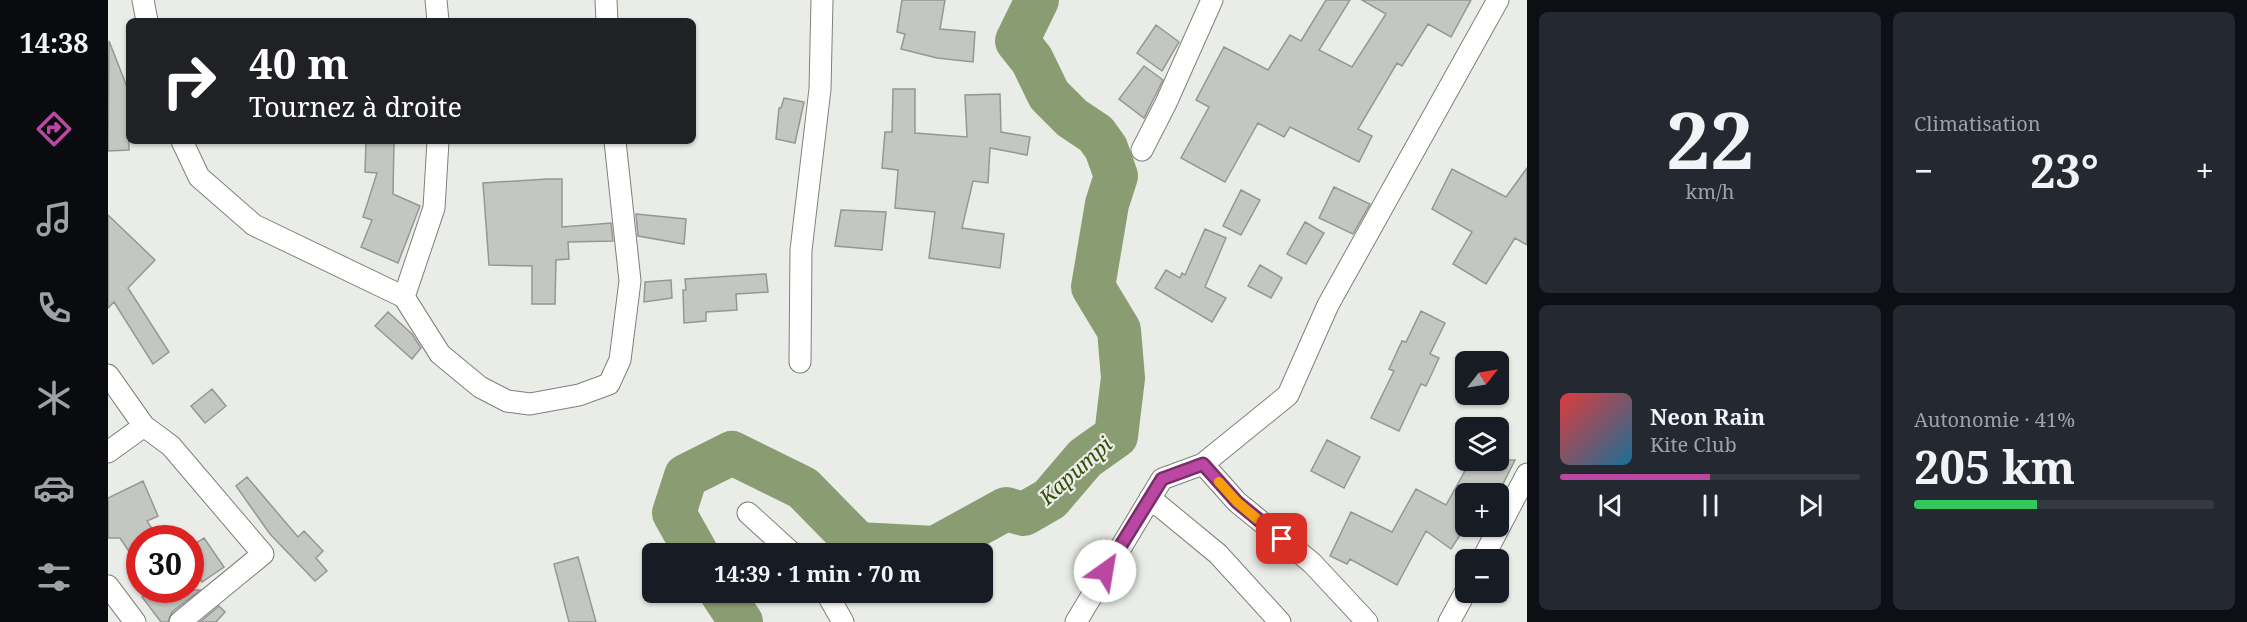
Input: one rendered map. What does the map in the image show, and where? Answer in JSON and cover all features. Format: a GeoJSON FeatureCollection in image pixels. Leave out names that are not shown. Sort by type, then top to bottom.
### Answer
{"type":"FeatureCollection","features":[{"type":"Feature","properties":{"kind":"street"},"geometry":{"type":"LineString","coordinates":[[143,0],[146,18]]}},
{"type":"Feature","properties":{"kind":"street"},"geometry":{"type":"LineString","coordinates":[[436,0],[438,18]]}},
{"type":"Feature","properties":{"kind":"street"},"geometry":{"type":"LineString","coordinates":[[606,0],[607,18]]}},
{"type":"Feature","properties":{"kind":"street"},"geometry":{"type":"LineString","coordinates":[[800,362],[801,250],[820,89],[822,0]]}},
{"type":"Feature","properties":{"kind":"street"},"geometry":{"type":"LineString","coordinates":[[1142,150],[1166,103],[1212,0]]}},
{"type":"Feature","properties":{"kind":"street"},"geometry":{"type":"LineString","coordinates":[[1084,617],[1162,479],[1203,464],[1288,394],[1328,305],[1498,0]]}},
{"type":"Feature","properties":{"kind":"street"},"geometry":{"type":"LineString","coordinates":[[183,144],[199,177],[254,225],[404,297],[440,354],[480,387],[507,401],[530,404],[579,395],[609,384],[620,360],[630,281],[615,144]]}},
{"type":"Feature","properties":{"kind":"street"},"geometry":{"type":"LineString","coordinates":[[404,297],[434,208],[438,144]]}},
{"type":"Feature","properties":{"kind":"street"},"geometry":{"type":"LineString","coordinates":[[108,375],[144,426],[171,446],[263,554],[180,622]]}},
{"type":"Feature","properties":{"kind":"street"},"geometry":{"type":"LineString","coordinates":[[108,452],[144,426]]}},
{"type":"Feature","properties":{"kind":"street"},"geometry":{"type":"LineString","coordinates":[[1203,464],[1237,502],[1312,563],[1367,622]]}},
{"type":"Feature","properties":{"kind":"street"},"geometry":{"type":"LineString","coordinates":[[1488,549],[1527,474]]}},
{"type":"Feature","properties":{"kind":"street"},"geometry":{"type":"LineString","coordinates":[[1150,498],[1218,554],[1280,622]]}},
{"type":"Feature","properties":{"kind":"street"},"geometry":{"type":"LineString","coordinates":[[748,513],[781,543]]}},
{"type":"Feature","properties":{"kind":"street"},"geometry":{"type":"LineString","coordinates":[[108,586],[135,622]]}},
{"type":"Feature","properties":{"kind":"street"},"geometry":{"type":"LineString","coordinates":[[832,603],[843,622]]}},
{"type":"Feature","properties":{"kind":"street"},"geometry":{"type":"LineString","coordinates":[[1449,622],[1459,603]]}},
{"type":"Feature","properties":{"kind":"building"},"geometry":{"type":"Polygon","coordinates":[[[902,0],[945,0],[940,29],[975,32],[973,62],[937,58],[901,49],[905,34],[897,32],[902,0]]]}},
{"type":"Feature","properties":{"kind":"building"},"geometry":{"type":"Polygon","coordinates":[[[1326,0],[1350,0],[1319,50],[1352,67],[1386,14],[1362,0],[1471,0],[1451,37],[1428,24],[1402,66],[1397,63],[1358,129],[1372,136],[1359,162],[1290,127],[1284,137],[1258,123],[1225,182],[1181,158],[1209,107],[1196,100],[1224,47],[1268,70],[1290,35],[1301,41],[1326,0]]]}},
{"type":"Feature","properties":{"kind":"building"},"geometry":{"type":"Polygon","coordinates":[[[1156,25],[1179,42],[1162,71],[1137,53],[1156,25]]]}},
{"type":"Feature","properties":{"kind":"building"},"geometry":{"type":"Polygon","coordinates":[[[109,41],[126,84],[126,144],[129,144],[129,150],[108,151],[109,41]]]}},
{"type":"Feature","properties":{"kind":"building"},"geometry":{"type":"Polygon","coordinates":[[[1144,66],[1163,80],[1144,118],[1119,99],[1144,66]]]}},
{"type":"Feature","properties":{"kind":"building"},"geometry":{"type":"Polygon","coordinates":[[[893,89],[915,89],[915,133],[967,137],[965,95],[1000,94],[1001,132],[1030,137],[1027,155],[990,148],[988,183],[973,181],[962,228],[1004,234],[1000,268],[929,258],[935,212],[895,208],[898,170],[882,168],[885,132],[892,132],[893,89]]]}},
{"type":"Feature","properties":{"kind":"building"},"geometry":{"type":"Polygon","coordinates":[[[784,98],[804,102],[795,143],[776,139],[779,108],[784,98]]]}},
{"type":"Feature","properties":{"kind":"building"},"geometry":{"type":"Polygon","coordinates":[[[366,144],[394,144],[393,194],[420,206],[398,263],[361,247],[372,220],[363,217],[377,173],[365,172],[366,144]]]}},
{"type":"Feature","properties":{"kind":"building"},"geometry":{"type":"Polygon","coordinates":[[[1527,168],[1527,245],[1515,238],[1486,284],[1453,264],[1472,232],[1432,209],[1452,169],[1506,197],[1527,168]]]}},
{"type":"Feature","properties":{"kind":"building"},"geometry":{"type":"Polygon","coordinates":[[[562,179],[562,227],[611,223],[613,241],[568,242],[569,259],[556,260],[555,304],[532,304],[532,266],[489,265],[483,183],[562,179]]]}},
{"type":"Feature","properties":{"kind":"building"},"geometry":{"type":"Polygon","coordinates":[[[1334,187],[1370,204],[1353,234],[1319,218],[1334,187]]]}},
{"type":"Feature","properties":{"kind":"building"},"geometry":{"type":"Polygon","coordinates":[[[1241,190],[1260,200],[1241,235],[1223,226],[1241,190]]]}},
{"type":"Feature","properties":{"kind":"building"},"geometry":{"type":"Polygon","coordinates":[[[841,210],[886,212],[882,250],[835,246],[841,210]]]}},
{"type":"Feature","properties":{"kind":"building"},"geometry":{"type":"Polygon","coordinates":[[[636,214],[686,219],[684,244],[638,236],[636,214]]]}},
{"type":"Feature","properties":{"kind":"building"},"geometry":{"type":"Polygon","coordinates":[[[108,215],[155,260],[128,288],[169,352],[153,364],[114,302],[108,308],[108,215]]]}},
{"type":"Feature","properties":{"kind":"building"},"geometry":{"type":"Polygon","coordinates":[[[1305,222],[1324,233],[1306,264],[1287,254],[1305,222]]]}},
{"type":"Feature","properties":{"kind":"building"},"geometry":{"type":"Polygon","coordinates":[[[1205,229],[1226,238],[1205,287],[1226,298],[1212,322],[1155,288],[1166,270],[1180,278],[1182,273],[1185,275],[1205,229]]]}},
{"type":"Feature","properties":{"kind":"building"},"geometry":{"type":"Polygon","coordinates":[[[1260,265],[1282,278],[1271,298],[1248,286],[1260,265]]]}},
{"type":"Feature","properties":{"kind":"building"},"geometry":{"type":"Polygon","coordinates":[[[766,274],[768,292],[736,294],[737,310],[706,312],[706,321],[684,323],[685,279],[766,274]]]}},
{"type":"Feature","properties":{"kind":"building"},"geometry":{"type":"Polygon","coordinates":[[[671,280],[672,298],[644,302],[645,282],[671,280]]]}},
{"type":"Feature","properties":{"kind":"building"},"geometry":{"type":"Polygon","coordinates":[[[1421,311],[1445,323],[1430,354],[1439,358],[1426,386],[1421,384],[1399,431],[1371,418],[1394,371],[1389,369],[1402,341],[1406,342],[1421,311]]]}},
{"type":"Feature","properties":{"kind":"building"},"geometry":{"type":"Polygon","coordinates":[[[388,312],[412,334],[421,348],[412,359],[375,326],[388,312]]]}},
{"type":"Feature","properties":{"kind":"building"},"geometry":{"type":"Polygon","coordinates":[[[212,389],[226,406],[205,423],[191,406],[212,389]]]}},
{"type":"Feature","properties":{"kind":"building"},"geometry":{"type":"Polygon","coordinates":[[[1327,440],[1360,457],[1344,488],[1311,471],[1327,440]]]}},
{"type":"Feature","properties":{"kind":"building"},"geometry":{"type":"Polygon","coordinates":[[[1509,460],[1515,460],[1504,483],[1458,483],[1465,471],[1509,471],[1509,460]]]}},
{"type":"Feature","properties":{"kind":"building"},"geometry":{"type":"Polygon","coordinates":[[[247,477],[298,537],[304,531],[323,551],[316,558],[327,571],[315,581],[270,534],[236,486],[247,477]]]}},
{"type":"Feature","properties":{"kind":"building"},"geometry":{"type":"Polygon","coordinates":[[[143,481],[158,516],[147,521],[150,525],[126,525],[126,547],[120,538],[108,538],[108,498],[143,481]]]}},
{"type":"Feature","properties":{"kind":"building"},"geometry":{"type":"Polygon","coordinates":[[[1416,489],[1446,505],[1455,489],[1455,537],[1459,537],[1451,549],[1426,531],[1397,585],[1350,559],[1347,564],[1330,556],[1351,512],[1392,532],[1416,489]]]}},
{"type":"Feature","properties":{"kind":"building"},"geometry":{"type":"Polygon","coordinates":[[[204,538],[224,567],[204,581],[204,538]]]}},
{"type":"Feature","properties":{"kind":"building"},"geometry":{"type":"Polygon","coordinates":[[[578,557],[596,622],[569,622],[554,564],[578,557]]]}},
{"type":"Feature","properties":{"kind":"building"},"geometry":{"type":"Polygon","coordinates":[[[147,603],[183,603],[172,612],[168,622],[161,622],[147,603]]]}},
{"type":"Feature","properties":{"kind":"building"},"geometry":{"type":"Polygon","coordinates":[[[219,606],[225,612],[216,622],[200,622],[219,606]]]}},
{"type":"Feature","properties":{"kind":"waterway","name":"Kapumpi"},"geometry":{"type":"LineString","coordinates":[[944,543],[1006,509],[1024,514],[1050,499],[1085,458],[1116,436],[1123,378],[1119,330],[1093,287],[1107,204],[1116,176],[1106,148],[1096,134],[1072,118],[1049,95],[1032,60],[1017,41],[1037,0]]}},
{"type":"Feature","properties":{"kind":"waterway","name":"Kapumpi"},"geometry":{"type":"LineString","coordinates":[[691,543],[674,513],[686,476],[732,453],[803,488],[857,543]]}},
{"type":"Feature","properties":{"kind":"waterway","name":"Kapumpi"},"geometry":{"type":"LineString","coordinates":[[728,603],[741,622]]}},
{"type":"Feature","properties":{"kind":"slow traffic"},"geometry":{"type":"LineString","coordinates":[[1219,482],[1257,519]]}},
{"type":"Feature","properties":{"kind":"route"},"geometry":{"type":"LineString","coordinates":[[1105,571],[1162,479],[1203,464],[1237,502],[1282,539]]}}]}
